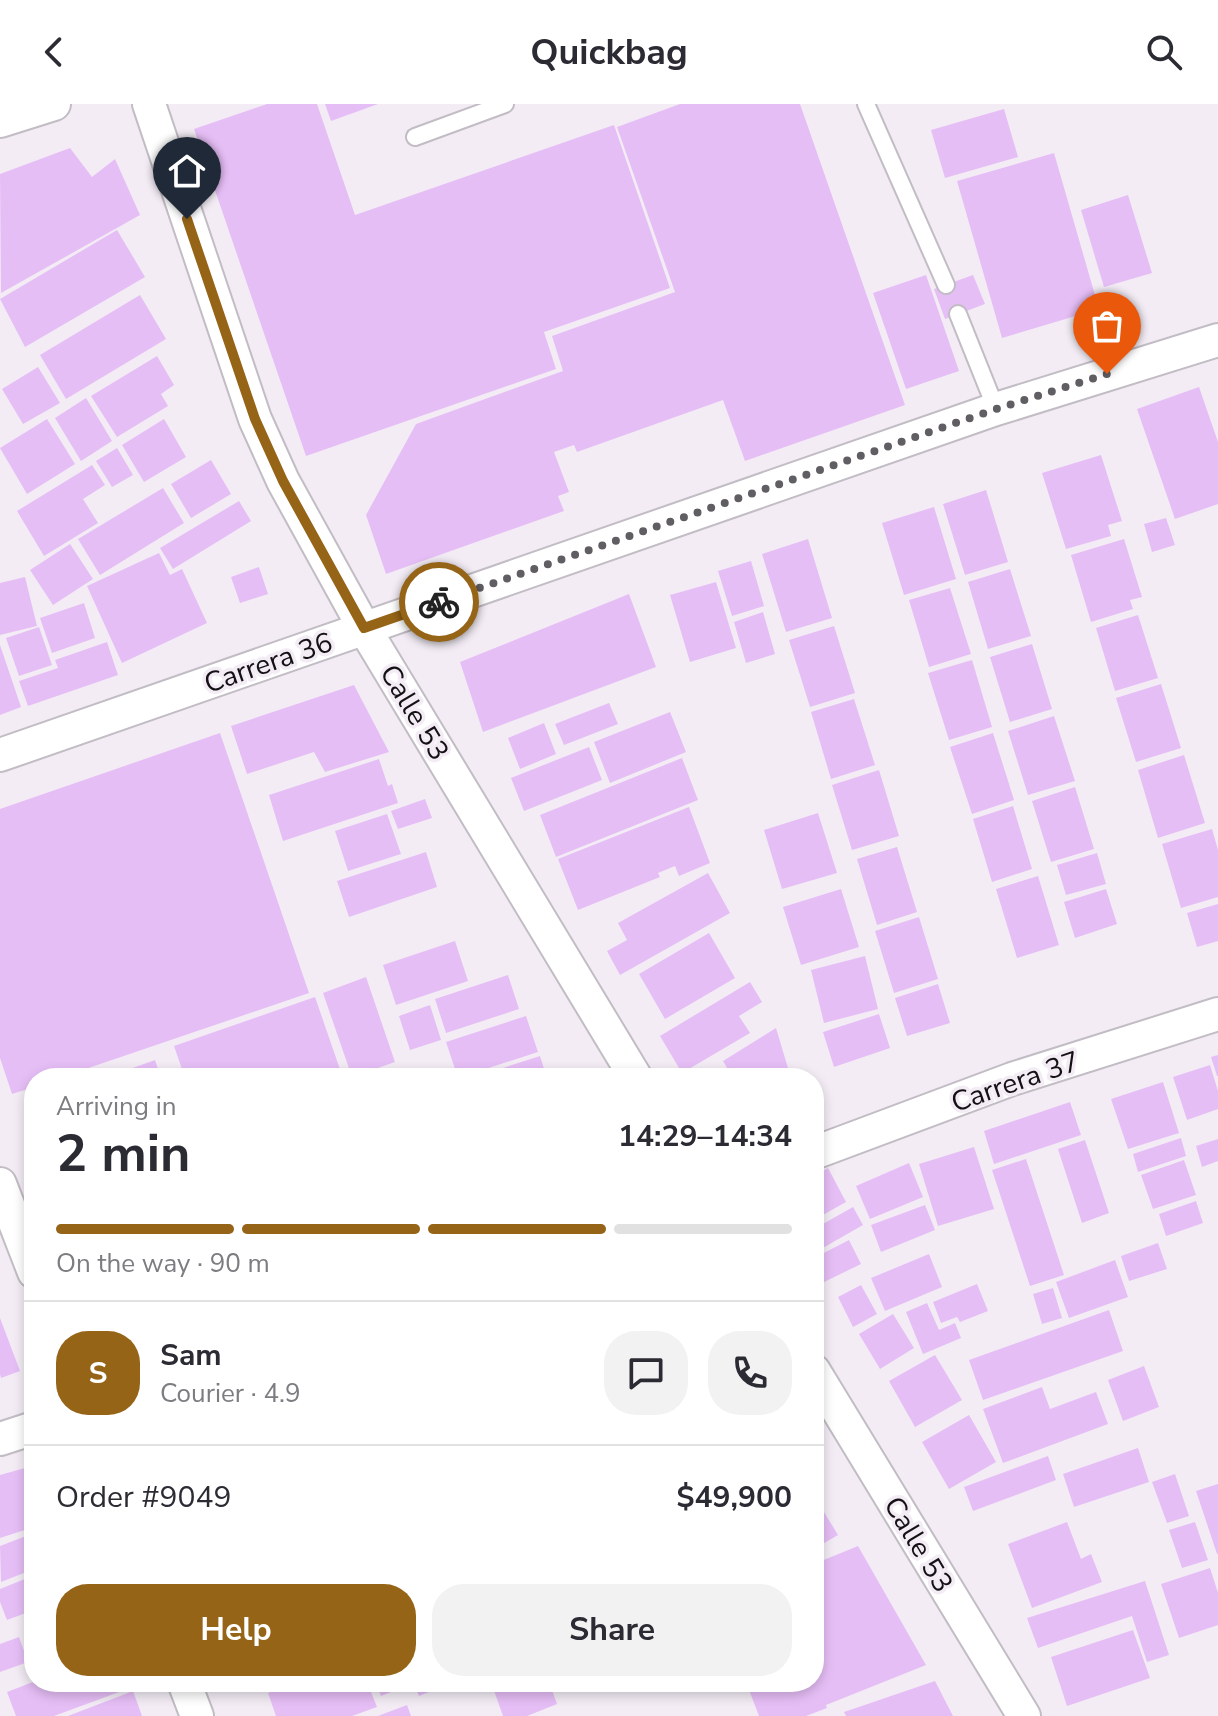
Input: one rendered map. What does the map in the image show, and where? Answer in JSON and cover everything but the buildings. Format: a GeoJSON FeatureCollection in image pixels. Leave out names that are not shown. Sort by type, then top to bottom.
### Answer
{"type":"FeatureCollection","features":[{"type":"Feature","properties":{"kind":"street"},"geometry":{"type":"LineString","coordinates":[[0,121],[54,104]]}},
{"type":"Feature","properties":{"kind":"street","name":"Calle 53"},"geometry":{"type":"LineString","coordinates":[[149,104],[255,419],[283,481],[364,628],[630,1068]]}},
{"type":"Feature","properties":{"kind":"street","name":"Carrera 36"},"geometry":{"type":"LineString","coordinates":[[0,755],[996,409],[1218,340]]}},
{"type":"Feature","properties":{"kind":"street","name":"Carrera 37"},"geometry":{"type":"LineString","coordinates":[[824,1149],[1012,1079],[1218,1014]]}},
{"type":"Feature","properties":{"kind":"street"},"geometry":{"type":"LineString","coordinates":[[0,1184],[24,1246]]}},
{"type":"Feature","properties":{"kind":"street","name":"Calle 53"},"geometry":{"type":"LineString","coordinates":[[824,1387],[1024,1716]]}},
{"type":"Feature","properties":{"kind":"street"},"geometry":{"type":"LineString","coordinates":[[0,1439],[24,1431]]}},
{"type":"Feature","properties":{"kind":"street"},"geometry":{"type":"LineString","coordinates":[[188,1692],[197,1716]]}},
{"type":"Feature","properties":{"kind":"lane"},"geometry":{"type":"LineString","coordinates":[[415,137],[505,104]]}},
{"type":"Feature","properties":{"kind":"lane"},"geometry":{"type":"LineString","coordinates":[[866,104],[946,285]]}},
{"type":"Feature","properties":{"kind":"lane"},"geometry":{"type":"LineString","coordinates":[[958,314],[996,409]]}},
{"type":"Feature","properties":{"kind":"way so far"},"geometry":{"type":"LineString","coordinates":[[439,602],[996,409],[1107,374]]}},
{"type":"Feature","properties":{"kind":"route"},"geometry":{"type":"LineString","coordinates":[[187,219],[255,419],[283,481],[364,628],[439,602]]}}]}
